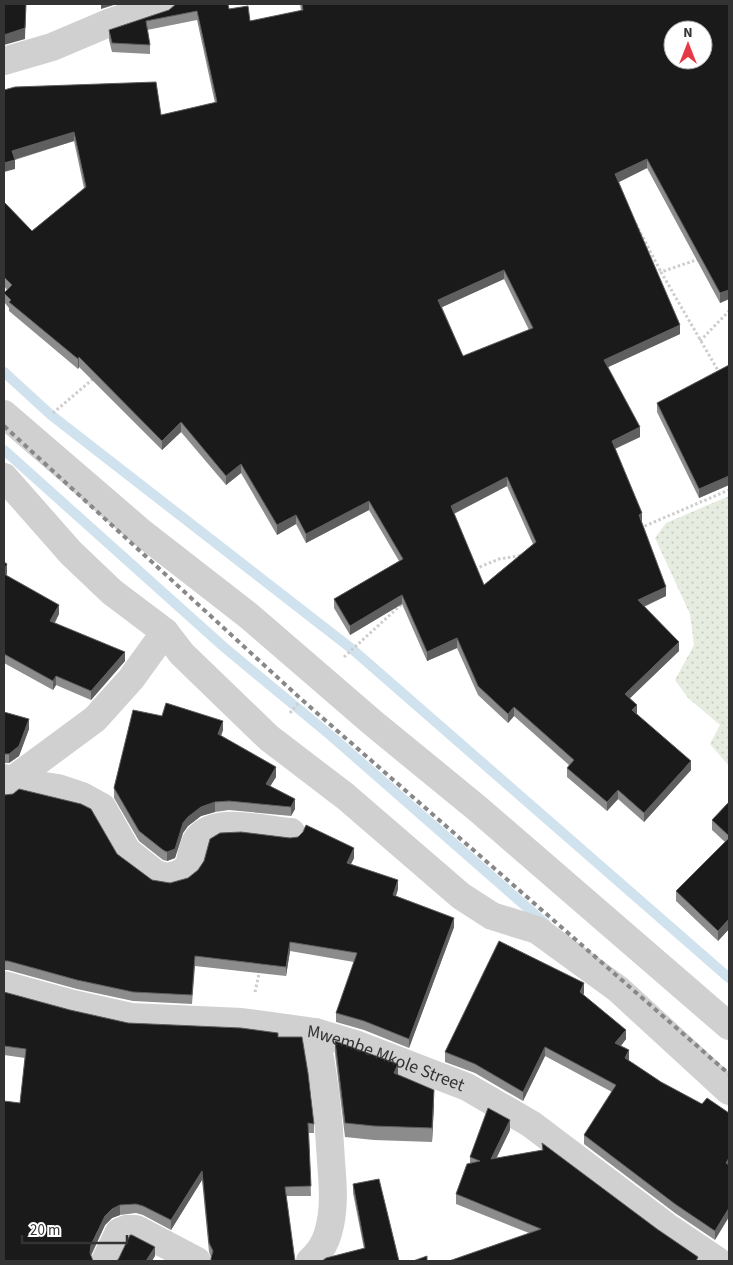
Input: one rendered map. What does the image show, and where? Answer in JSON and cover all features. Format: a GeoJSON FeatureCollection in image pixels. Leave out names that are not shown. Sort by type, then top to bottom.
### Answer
{"type":"FeatureCollection","features":[{"type":"Feature","properties":{"kind":"street"},"geometry":{"type":"LineString","coordinates":[[4,61],[52,47],[111,22],[164,4]]}},
{"type":"Feature","properties":{"kind":"street"},"geometry":{"type":"LineString","coordinates":[[4,414],[141,532],[249,616],[373,723],[478,809],[729,1026]]}},
{"type":"Feature","properties":{"kind":"street"},"geometry":{"type":"LineString","coordinates":[[4,477],[70,553],[112,592],[166,632],[182,654],[269,738],[345,796],[461,896],[492,916],[536,930],[618,989],[729,1091]]}},
{"type":"Feature","properties":{"kind":"street"},"geometry":{"type":"LineString","coordinates":[[6,784],[95,719],[131,679],[166,632]]}},
{"type":"Feature","properties":{"kind":"street"},"geometry":{"type":"LineString","coordinates":[[6,784],[58,788],[82,796],[102,807],[127,851],[156,874],[167,877],[179,874],[189,868],[192,852],[198,838],[207,830],[241,825],[291,832]]}},
{"type":"Feature","properties":{"kind":"street","name":"Mwembe Mkole Street"},"geometry":{"type":"LineString","coordinates":[[4,985],[131,1017],[242,1022],[315,1032],[358,1045],[467,1087],[531,1124],[666,1226],[718,1261]]}},
{"type":"Feature","properties":{"kind":"street"},"geometry":{"type":"LineString","coordinates":[[310,1261],[323,1246],[328,1235],[332,1216],[333,1187],[323,1067],[315,1032]]}},
{"type":"Feature","properties":{"kind":"street"},"geometry":{"type":"LineString","coordinates":[[105,1261],[120,1232],[126,1229],[136,1229],[197,1261]]}},
{"type":"Feature","properties":{"kind":"path"},"geometry":{"type":"LineString","coordinates":[[636,222],[661,272],[721,375]]}},
{"type":"Feature","properties":{"kind":"path"},"geometry":{"type":"LineString","coordinates":[[661,272],[707,256]]}},
{"type":"Feature","properties":{"kind":"path"},"geometry":{"type":"LineString","coordinates":[[700,341],[729,310]]}},
{"type":"Feature","properties":{"kind":"path"},"geometry":{"type":"LineString","coordinates":[[29,436],[101,372]]}},
{"type":"Feature","properties":{"kind":"path"},"geometry":{"type":"LineString","coordinates":[[637,529],[729,490]]}},
{"type":"Feature","properties":{"kind":"path"},"geometry":{"type":"LineString","coordinates":[[468,572],[499,559],[526,555]]}},
{"type":"Feature","properties":{"kind":"path"},"geometry":{"type":"LineString","coordinates":[[269,738],[301,699],[406,600]]}},
{"type":"Feature","properties":{"kind":"path"},"geometry":{"type":"LineString","coordinates":[[242,1022],[253,1004],[261,961]]}},
{"type":"Feature","properties":{"kind":"shaded area"},"geometry":{"type":"Polygon","coordinates":[[[729,496],[729,766],[710,744],[720,725],[688,698],[675,680],[694,645],[690,614],[655,538],[666,523],[729,496]]]}},
{"type":"Feature","properties":{"kind":"building"},"geometry":{"type":"Polygon","coordinates":[[[4,4],[26,4],[25,28],[4,35],[4,4]]]}},
{"type":"Feature","properties":{"kind":"building"},"geometry":{"type":"Polygon","coordinates":[[[176,4],[228,4],[229,9],[248,6],[250,21],[303,10],[302,4],[729,4],[729,290],[720,293],[647,159],[615,174],[680,325],[604,360],[640,427],[612,441],[642,513],[639,515],[666,587],[638,600],[679,642],[625,694],[637,705],[632,710],[691,761],[644,813],[618,790],[607,802],[567,768],[574,760],[514,707],[508,714],[478,686],[457,638],[427,652],[402,595],[350,626],[334,599],[403,559],[369,501],[306,534],[296,515],[277,525],[241,464],[226,476],[181,422],[162,441],[79,357],[78,359],[9,302],[11,300],[4,293],[12,285],[4,277],[4,202],[32,231],[86,187],[74,132],[12,151],[15,160],[4,163],[4,90],[15,87],[156,82],[161,115],[217,102],[197,11],[146,21],[150,45],[112,43],[109,30],[169,10],[176,4]],[[504,270],[438,300],[463,356],[533,328],[504,270]],[[507,477],[451,506],[484,585],[536,542],[507,477]]]}},
{"type":"Feature","properties":{"kind":"building"},"geometry":{"type":"Polygon","coordinates":[[[729,365],[729,476],[699,489],[657,403],[729,365]]]}},
{"type":"Feature","properties":{"kind":"building"},"geometry":{"type":"Polygon","coordinates":[[[4,574],[59,605],[50,621],[125,652],[91,691],[56,676],[53,681],[4,654],[4,574]]]}},
{"type":"Feature","properties":{"kind":"building"},"geometry":{"type":"Polygon","coordinates":[[[166,703],[223,721],[218,734],[276,767],[266,784],[295,799],[291,807],[229,801],[215,802],[201,807],[183,823],[175,849],[167,852],[139,831],[114,788],[133,710],[162,716],[166,703]]]}},
{"type":"Feature","properties":{"kind":"building"},"geometry":{"type":"Polygon","coordinates":[[[4,712],[29,719],[19,746],[9,754],[4,754],[4,712]]]}},
{"type":"Feature","properties":{"kind":"building"},"geometry":{"type":"Polygon","coordinates":[[[19,789],[81,804],[91,809],[117,854],[152,880],[170,883],[188,878],[198,870],[204,861],[210,839],[220,833],[241,832],[290,838],[298,837],[306,825],[354,848],[347,863],[398,880],[393,895],[454,918],[409,1039],[364,1021],[336,1013],[357,953],[290,942],[286,967],[195,956],[192,995],[133,992],[4,961],[4,795],[13,794],[19,789]]]}},
{"type":"Feature","properties":{"kind":"building"},"geometry":{"type":"Polygon","coordinates":[[[729,802],[729,836],[712,820],[729,802]]]}},
{"type":"Feature","properties":{"kind":"building"},"geometry":{"type":"Polygon","coordinates":[[[729,838],[729,919],[718,931],[676,891],[729,838]]]}},
{"type":"Feature","properties":{"kind":"building"},"geometry":{"type":"Polygon","coordinates":[[[499,941],[584,983],[580,992],[626,1030],[615,1043],[629,1050],[625,1058],[661,1082],[702,1104],[707,1098],[729,1113],[729,1158],[726,1163],[729,1165],[729,1208],[715,1231],[675,1204],[584,1135],[616,1085],[545,1047],[523,1092],[475,1064],[445,1052],[499,941]]]}},
{"type":"Feature","properties":{"kind":"building"},"geometry":{"type":"Polygon","coordinates":[[[4,992],[128,1023],[241,1028],[278,1033],[278,1037],[302,1037],[314,1124],[308,1123],[311,1186],[285,1187],[295,1261],[211,1261],[213,1251],[209,1243],[202,1171],[171,1220],[136,1204],[120,1205],[112,1209],[105,1216],[91,1245],[90,1253],[93,1261],[4,1261],[4,1101],[20,1103],[26,1049],[4,1046],[4,992]]]}},
{"type":"Feature","properties":{"kind":"building"},"geometry":{"type":"Polygon","coordinates":[[[335,1041],[398,1064],[394,1073],[434,1090],[432,1128],[345,1123],[335,1041]]]}},
{"type":"Feature","properties":{"kind":"building"},"geometry":{"type":"Polygon","coordinates":[[[488,1108],[510,1120],[491,1159],[543,1150],[542,1143],[657,1229],[698,1257],[696,1261],[449,1261],[541,1229],[456,1194],[467,1164],[480,1161],[470,1157],[488,1108]]]}},
{"type":"Feature","properties":{"kind":"building"},"geometry":{"type":"Polygon","coordinates":[[[379,1179],[399,1261],[322,1261],[326,1258],[365,1248],[353,1184],[379,1179]]]}},
{"type":"Feature","properties":{"kind":"building"},"geometry":{"type":"Polygon","coordinates":[[[130,1235],[155,1247],[146,1261],[117,1261],[130,1235]]]}},
{"type":"Feature","properties":{"kind":"building"},"geometry":{"type":"Polygon","coordinates":[[[427,1256],[427,1261],[413,1261],[427,1256]]]}},
{"type":"Feature","properties":{"kind":"waterway"},"geometry":{"type":"LineString","coordinates":[[4,372],[51,415],[352,649],[729,978]]}},
{"type":"Feature","properties":{"kind":"waterway"},"geometry":{"type":"LineString","coordinates":[[4,450],[225,648],[330,735],[546,924]]}},
{"type":"Feature","properties":{"kind":"railway"},"geometry":{"type":"LineString","coordinates":[[4,426],[301,699],[729,1074]]}}]}
